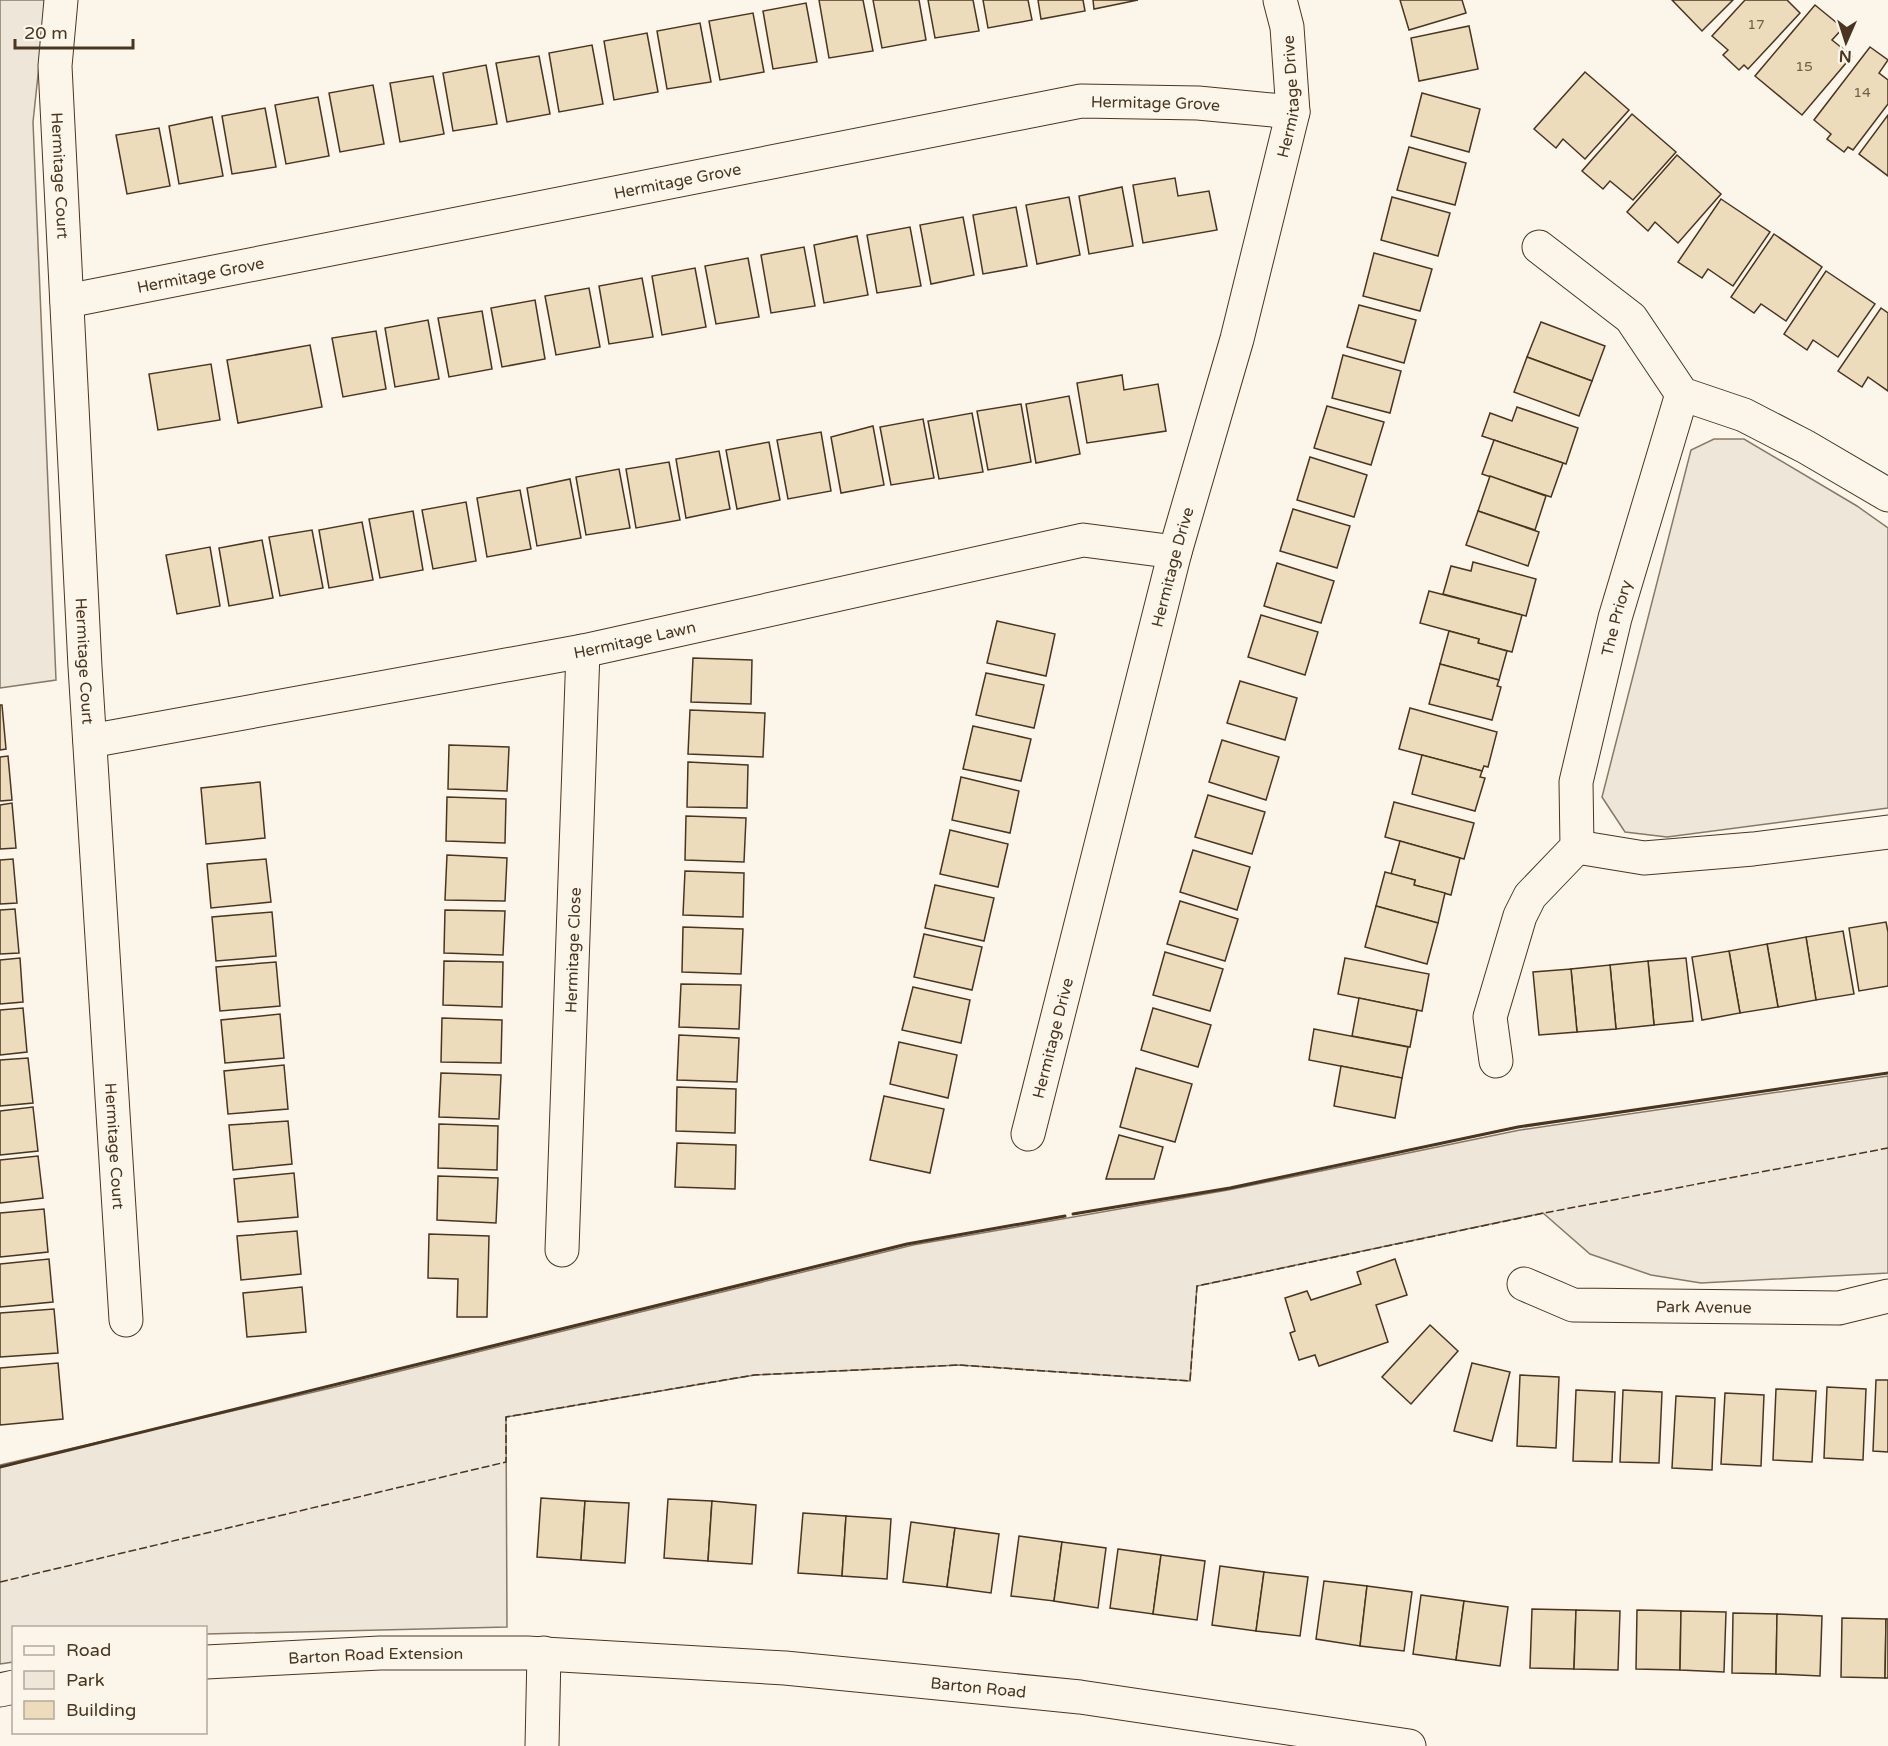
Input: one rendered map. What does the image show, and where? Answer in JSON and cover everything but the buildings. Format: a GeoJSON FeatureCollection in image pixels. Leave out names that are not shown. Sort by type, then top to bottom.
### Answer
{"type":"FeatureCollection","features":[{"type":"Feature","properties":{"kind":"street","name":"Hermitage Court"},"geometry":{"type":"LineString","coordinates":[[62,0],[55,66],[90,741],[126,1320]]}},
{"type":"Feature","properties":{"kind":"street","name":"Hermitage Drive"},"geometry":{"type":"LineString","coordinates":[[1028,1134],[1174,552],[1237,339],[1293,112],[1287,27],[1280,0]]}},
{"type":"Feature","properties":{"kind":"street","name":"Hermitage Grove"},"geometry":{"type":"LineString","coordinates":[[67,301],[1081,101],[1198,103],[1293,112]]}},
{"type":"Feature","properties":{"kind":"street"},"geometry":{"type":"LineString","coordinates":[[1539,247],[1631,318],[1682,394],[1744,415],[1806,447],[1888,495]]}},
{"type":"Feature","properties":{"kind":"street","name":"The Priory"},"geometry":{"type":"LineString","coordinates":[[1577,847],[1576,782],[1615,618],[1682,394]]}},
{"type":"Feature","properties":{"kind":"street","name":"Hermitage Lawn"},"geometry":{"type":"LineString","coordinates":[[90,741],[583,651],[1083,540],[1174,552]]}},
{"type":"Feature","properties":{"kind":"street","name":"Hermitage Close"},"geometry":{"type":"LineString","coordinates":[[562,1250],[583,651]]}},
{"type":"Feature","properties":{"kind":"street"},"geometry":{"type":"LineString","coordinates":[[1496,1061],[1490,1017],[1520,916],[1530,896],[1577,847],[1644,858],[1753,849],[1888,832]]}},
{"type":"Feature","properties":{"kind":"street","name":"Park Avenue"},"geometry":{"type":"LineString","coordinates":[[1524,1284],[1573,1305],[1839,1308],[1888,1296]]}},
{"type":"Feature","properties":{"kind":"street","name":"Barton Road Extension"},"geometry":{"type":"LineString","coordinates":[[207,1662],[391,1653],[544,1653]]}},
{"type":"Feature","properties":{"kind":"street"},"geometry":{"type":"LineString","coordinates":[[542,1746],[544,1653]]}},
{"type":"Feature","properties":{"kind":"street","name":"Barton Road"},"geometry":{"type":"LineString","coordinates":[[544,1653],[785,1668],[1080,1696],[1409,1746]]}},
{"type":"Feature","properties":{"kind":"green space"},"geometry":{"type":"Polygon","coordinates":[[[0,0],[46,0],[33,122],[56,680],[0,688],[0,0]]]}},
{"type":"Feature","properties":{"kind":"green space"},"geometry":{"type":"Polygon","coordinates":[[[1714,439],[1744,439],[1857,506],[1888,528],[1888,808],[1667,837],[1625,832],[1602,797],[1691,450],[1714,439]]]}},
{"type":"Feature","properties":{"kind":"green space"},"geometry":{"type":"Polygon","coordinates":[[[1888,1076],[1888,1273],[1701,1283],[1651,1275],[1590,1254],[1543,1213],[1197,1286],[1190,1381],[959,1365],[755,1375],[506,1417],[507,1627],[207,1634],[207,1626],[12,1626],[12,1662],[0,1664],[0,1465],[331,1388],[913,1245],[1228,1190],[1520,1130],[1888,1076]]]}},
{"type":"Feature","properties":{"kind":"fence"},"geometry":{"type":"LineString","coordinates":[[0,1582],[506,1462],[506,1417],[754,1375],[959,1365],[1190,1381],[1197,1286],[1544,1213],[1888,1148]]}},
{"type":"Feature","properties":{"kind":"wall"},"geometry":{"type":"LineString","coordinates":[[1073,1214],[1230,1188],[1518,1127],[1888,1073]]}},
{"type":"Feature","properties":{"kind":"wall"},"geometry":{"type":"LineString","coordinates":[[0,1467],[907,1244],[1065,1216]]}}]}
